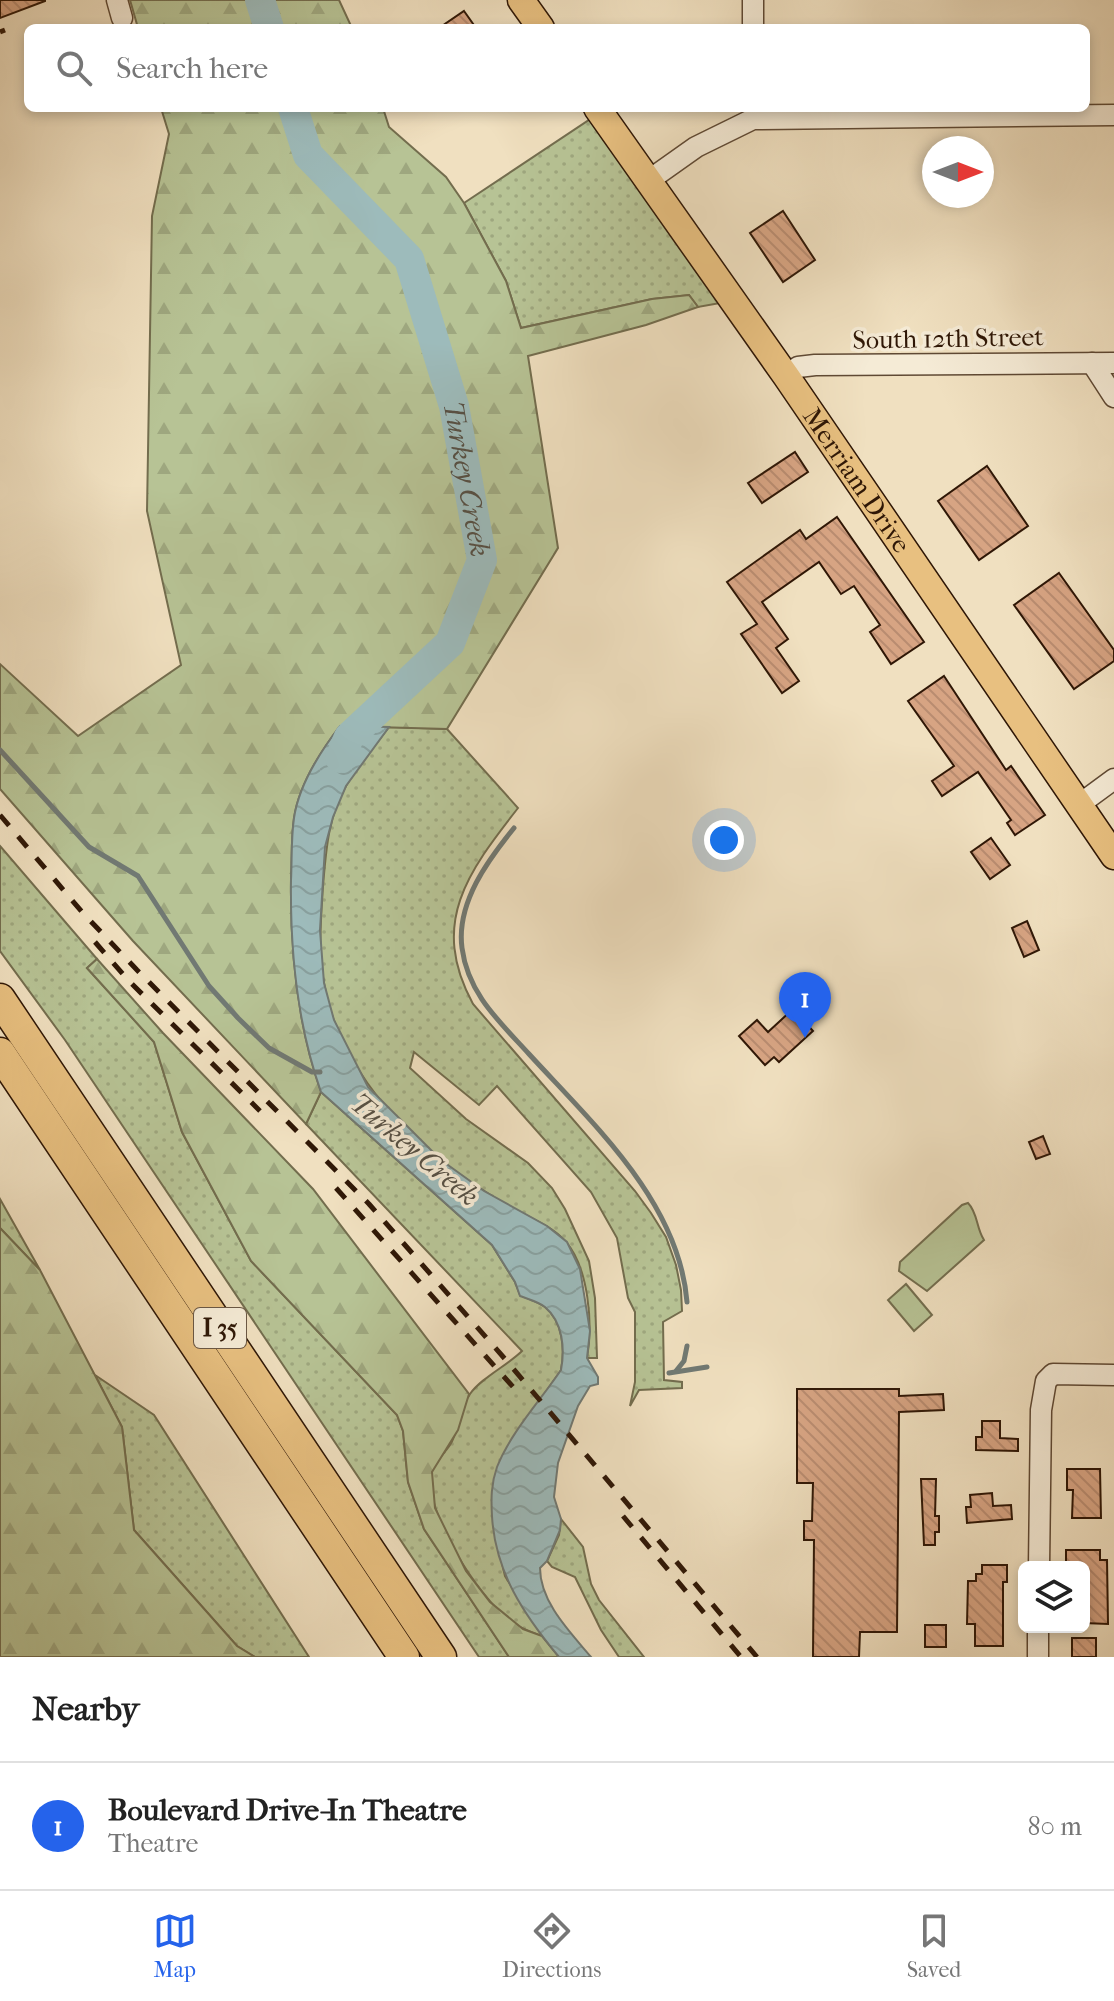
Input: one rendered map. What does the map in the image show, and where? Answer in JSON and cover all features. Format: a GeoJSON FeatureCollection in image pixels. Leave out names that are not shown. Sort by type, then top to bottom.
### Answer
{"type":"FeatureCollection","features":[{"type":"Feature","properties":{"kind":"highway","name":"I 35"},"geometry":{"type":"LineString","coordinates":[[0,999],[441,1657]]}},
{"type":"Feature","properties":{"kind":"highway","name":"I 35"},"geometry":{"type":"LineString","coordinates":[[0,1053],[404,1657]]}},
{"type":"Feature","properties":{"kind":"main road"},"geometry":{"type":"LineString","coordinates":[[521,0],[538,24]]}},
{"type":"Feature","properties":{"kind":"main road","name":"Merriam Drive"},"geometry":{"type":"LineString","coordinates":[[600,112],[786,376],[1114,856]]}},
{"type":"Feature","properties":{"kind":"street"},"geometry":{"type":"LineString","coordinates":[[753,0],[753,24]]}},
{"type":"Feature","properties":{"kind":"street"},"geometry":{"type":"LineString","coordinates":[[648,181],[696,147],[753,114],[1114,115]]}},
{"type":"Feature","properties":{"kind":"street"},"geometry":{"type":"LineString","coordinates":[[1092,363],[1114,397]]}},
{"type":"Feature","properties":{"kind":"street","name":"South 12th Street"},"geometry":{"type":"LineString","coordinates":[[786,376],[798,367],[815,365],[1114,363]]}},
{"type":"Feature","properties":{"kind":"street"},"geometry":{"type":"LineString","coordinates":[[1080,804],[1114,779]]}},
{"type":"Feature","properties":{"kind":"street"},"geometry":{"type":"LineString","coordinates":[[1039,1561],[1041,1410],[1046,1381],[1053,1374],[1114,1375]]}},
{"type":"Feature","properties":{"kind":"street"},"geometry":{"type":"LineString","coordinates":[[1038,1633],[1038,1657]]}},
{"type":"Feature","properties":{"kind":"green space"},"geometry":{"type":"Polygon","coordinates":[[[130,0],[339,0],[350,24],[137,24],[130,0]]]}},
{"type":"Feature","properties":{"kind":"green space"},"geometry":{"type":"Polygon","coordinates":[[[162,112],[384,112],[389,127],[446,177],[464,203],[506,281],[521,328],[652,299],[689,295],[698,307],[646,325],[528,356],[558,548],[447,729],[340,726],[305,781],[293,826],[292,934],[301,1014],[321,1092],[306,1124],[133,941],[0,789],[0,664],[78,736],[181,665],[147,511],[152,216],[169,134],[162,112]]]}},
{"type":"Feature","properties":{"kind":"green space"},"geometry":{"type":"Polygon","coordinates":[[[592,118],[720,303],[698,307],[689,295],[652,299],[521,328],[506,281],[464,203],[592,118]]]}},
{"type":"Feature","properties":{"kind":"green space"},"geometry":{"type":"Polygon","coordinates":[[[389,727],[447,729],[518,808],[484,854],[460,900],[454,948],[460,975],[473,1004],[635,1191],[666,1237],[676,1265],[682,1311],[663,1322],[664,1380],[682,1382],[682,1388],[639,1390],[630,1406],[635,1382],[635,1312],[628,1298],[617,1238],[591,1192],[497,1086],[479,1105],[414,1052],[410,1068],[466,1119],[528,1163],[552,1188],[565,1209],[589,1261],[595,1298],[597,1358],[587,1358],[589,1313],[584,1281],[573,1252],[565,1241],[546,1226],[475,1185],[423,1144],[367,1083],[340,1035],[330,1010],[321,959],[321,910],[327,847],[335,810],[346,786],[389,727]]]}},
{"type":"Feature","properties":{"kind":"green space"},"geometry":{"type":"Polygon","coordinates":[[[0,846],[97,959],[87,968],[154,1042],[182,1132],[251,1261],[397,1415],[403,1431],[408,1482],[424,1529],[509,1657],[479,1657],[65,1040],[0,951],[0,846]]]}},
{"type":"Feature","properties":{"kind":"green space"},"geometry":{"type":"Polygon","coordinates":[[[97,959],[163,1033],[313,1189],[469,1394],[458,1430],[432,1472],[435,1508],[466,1571],[490,1602],[523,1629],[542,1636],[559,1657],[509,1657],[424,1529],[408,1482],[403,1431],[397,1415],[251,1261],[182,1132],[154,1042],[87,968],[97,959]]]}},
{"type":"Feature","properties":{"kind":"green space"},"geometry":{"type":"Polygon","coordinates":[[[321,1092],[492,1245],[520,1295],[545,1307],[556,1320],[563,1353],[561,1370],[507,1448],[493,1525],[505,1576],[542,1636],[513,1623],[483,1592],[444,1529],[431,1487],[432,1471],[453,1439],[470,1394],[522,1351],[306,1124],[321,1092]]]}},
{"type":"Feature","properties":{"kind":"green space"},"geometry":{"type":"Polygon","coordinates":[[[0,1199],[40,1270],[0,1228],[0,1199]]]}},
{"type":"Feature","properties":{"kind":"green space"},"geometry":{"type":"Polygon","coordinates":[[[968,1203],[984,1240],[927,1291],[899,1271],[900,1262],[962,1205],[968,1203]]]}},
{"type":"Feature","properties":{"kind":"green space"},"geometry":{"type":"Polygon","coordinates":[[[0,1228],[40,1270],[122,1427],[134,1530],[237,1646],[255,1657],[0,1657],[0,1228]]]}},
{"type":"Feature","properties":{"kind":"green space"},"geometry":{"type":"Polygon","coordinates":[[[906,1284],[932,1315],[914,1331],[888,1300],[906,1284]]]}},
{"type":"Feature","properties":{"kind":"green space"},"geometry":{"type":"Polygon","coordinates":[[[95,1375],[154,1415],[309,1657],[255,1657],[237,1646],[134,1530],[122,1427],[95,1375]]]}},
{"type":"Feature","properties":{"kind":"green space"},"geometry":{"type":"Polygon","coordinates":[[[561,1519],[583,1547],[591,1584],[599,1600],[644,1657],[619,1657],[601,1630],[575,1577],[552,1567],[547,1561],[559,1535],[561,1519]]]}},
{"type":"Feature","properties":{"kind":"water"},"geometry":{"type":"Polygon","coordinates":[[[340,726],[389,727],[346,786],[325,847],[320,930],[324,983],[334,1020],[368,1087],[441,1160],[484,1191],[547,1226],[567,1242],[580,1269],[590,1331],[587,1358],[598,1377],[598,1384],[590,1386],[578,1406],[558,1463],[554,1497],[561,1519],[560,1530],[547,1561],[540,1568],[541,1581],[551,1605],[591,1657],[559,1657],[523,1609],[505,1574],[494,1536],[492,1498],[497,1467],[518,1429],[561,1370],[563,1353],[556,1320],[543,1305],[520,1296],[492,1245],[321,1092],[313,1066],[301,1014],[294,961],[292,833],[305,781],[340,726]]]}},
{"type":"Feature","properties":{"kind":"building"},"geometry":{"type":"Polygon","coordinates":[[[0,0],[45,0],[45,1],[0,18],[0,0]]]}},
{"type":"Feature","properties":{"kind":"building"},"geometry":{"type":"Polygon","coordinates":[[[464,11],[473,24],[445,24],[464,11]]]}},
{"type":"Feature","properties":{"kind":"building"},"geometry":{"type":"Polygon","coordinates":[[[783,211],[815,260],[783,282],[750,233],[783,211]]]}},
{"type":"Feature","properties":{"kind":"building"},"geometry":{"type":"Polygon","coordinates":[[[795,452],[808,472],[762,503],[748,483],[795,452]]]}},
{"type":"Feature","properties":{"kind":"building"},"geometry":{"type":"Polygon","coordinates":[[[987,466],[1028,526],[979,560],[938,501],[987,466]]]}},
{"type":"Feature","properties":{"kind":"building"},"geometry":{"type":"Polygon","coordinates":[[[837,517],[924,642],[891,664],[870,632],[880,625],[854,586],[841,594],[819,562],[762,602],[788,639],[776,648],[799,681],[782,693],[741,634],[757,624],[727,582],[800,530],[806,539],[837,517]]]}},
{"type":"Feature","properties":{"kind":"building"},"geometry":{"type":"Polygon","coordinates":[[[1059,573],[1114,650],[1114,661],[1074,689],[1014,605],[1059,573]]]}},
{"type":"Feature","properties":{"kind":"building"},"geometry":{"type":"Polygon","coordinates":[[[944,676],[1006,770],[1011,766],[1045,815],[1015,835],[1007,823],[1011,820],[978,772],[942,796],[932,781],[954,766],[908,701],[944,676]]]}},
{"type":"Feature","properties":{"kind":"building"},"geometry":{"type":"Polygon","coordinates":[[[991,838],[1010,865],[990,879],[971,852],[991,838]]]}},
{"type":"Feature","properties":{"kind":"building"},"geometry":{"type":"Polygon","coordinates":[[[1027,921],[1039,950],[1024,957],[1012,928],[1027,921]]]}},
{"type":"Feature","properties":{"kind":"building"},"geometry":{"type":"Polygon","coordinates":[[[793,1009],[813,1031],[779,1062],[774,1057],[765,1065],[739,1036],[757,1020],[768,1032],[793,1009]]]}},
{"type":"Feature","properties":{"kind":"building"},"geometry":{"type":"Polygon","coordinates":[[[1043,1136],[1050,1154],[1036,1159],[1029,1142],[1043,1136]]]}},
{"type":"Feature","properties":{"kind":"building"},"geometry":{"type":"Polygon","coordinates":[[[797,1389],[899,1389],[899,1396],[943,1394],[944,1410],[899,1412],[897,1632],[860,1632],[859,1657],[813,1657],[814,1540],[804,1540],[804,1521],[812,1521],[813,1483],[797,1483],[797,1389]]]}},
{"type":"Feature","properties":{"kind":"building"},"geometry":{"type":"Polygon","coordinates":[[[982,1421],[1000,1421],[1000,1438],[1018,1439],[1018,1451],[976,1450],[976,1437],[982,1437],[982,1421]]]}},
{"type":"Feature","properties":{"kind":"building"},"geometry":{"type":"Polygon","coordinates":[[[1067,1469],[1100,1469],[1101,1518],[1072,1518],[1073,1490],[1067,1490],[1067,1469]]]}},
{"type":"Feature","properties":{"kind":"building"},"geometry":{"type":"Polygon","coordinates":[[[921,1479],[936,1479],[935,1516],[939,1516],[939,1532],[935,1532],[935,1545],[924,1545],[921,1479]]]}},
{"type":"Feature","properties":{"kind":"building"},"geometry":{"type":"Polygon","coordinates":[[[992,1493],[993,1506],[1011,1505],[1012,1519],[967,1523],[966,1507],[971,1507],[970,1495],[992,1493]]]}},
{"type":"Feature","properties":{"kind":"building"},"geometry":{"type":"Polygon","coordinates":[[[1066,1550],[1100,1550],[1100,1560],[1107,1560],[1108,1624],[1090,1623],[1090,1561],[1066,1561],[1066,1550]]]}},
{"type":"Feature","properties":{"kind":"building"},"geometry":{"type":"Polygon","coordinates":[[[982,1565],[1007,1565],[1007,1582],[1003,1582],[1003,1646],[975,1646],[975,1624],[967,1624],[968,1581],[976,1581],[976,1574],[982,1574],[982,1565]]]}},
{"type":"Feature","properties":{"kind":"building"},"geometry":{"type":"Polygon","coordinates":[[[925,1625],[946,1625],[946,1647],[925,1647],[925,1625]]]}},
{"type":"Feature","properties":{"kind":"building"},"geometry":{"type":"Polygon","coordinates":[[[1072,1638],[1096,1638],[1096,1657],[1072,1657],[1072,1638]]]}},
{"type":"Feature","properties":{"kind":"waterway","name":"Turkey Creek"},"geometry":{"type":"LineString","coordinates":[[260,0],[268,24]]}},
{"type":"Feature","properties":{"kind":"waterway","name":"Turkey Creek"},"geometry":{"type":"LineString","coordinates":[[294,112],[308,155],[409,259],[454,406],[482,560],[450,643],[349,737],[340,758]]}},
{"type":"Feature","properties":{"kind":"waterway"},"geometry":{"type":"LineString","coordinates":[[0,750],[89,847],[138,876],[209,986],[238,1018],[269,1048],[312,1072],[320,1072]]}},
{"type":"Feature","properties":{"kind":"waterway"},"geometry":{"type":"LineString","coordinates":[[514,828],[485,868],[469,899],[461,931],[465,964],[487,1006],[605,1137],[651,1198],[681,1266],[687,1302]]}},
{"type":"Feature","properties":{"kind":"waterway"},"geometry":{"type":"LineString","coordinates":[[676,1371],[684,1361],[687,1346]]}},
{"type":"Feature","properties":{"kind":"waterway"},"geometry":{"type":"LineString","coordinates":[[669,1373],[707,1367]]}},
{"type":"Feature","properties":{"kind":"railway"},"geometry":{"type":"LineString","coordinates":[[0,32],[5,30]]}},
{"type":"Feature","properties":{"kind":"railway"},"geometry":{"type":"LineString","coordinates":[[0,815],[82,912],[137,970],[369,1204],[505,1359],[757,1657]]}},
{"type":"Feature","properties":{"kind":"railway"},"geometry":{"type":"LineString","coordinates":[[95,942],[128,980],[260,1111]]}},
{"type":"Feature","properties":{"kind":"railway"},"geometry":{"type":"LineString","coordinates":[[336,1188],[522,1397]]}},
{"type":"Feature","properties":{"kind":"railway"},"geometry":{"type":"LineString","coordinates":[[623,1516],[741,1657]]}},
{"type":"Feature","properties":{"kind":"place","name":"Boulevard Drive-In Theatre"},"geometry":{"type":"Point","coordinates":[805,1038]}}]}
